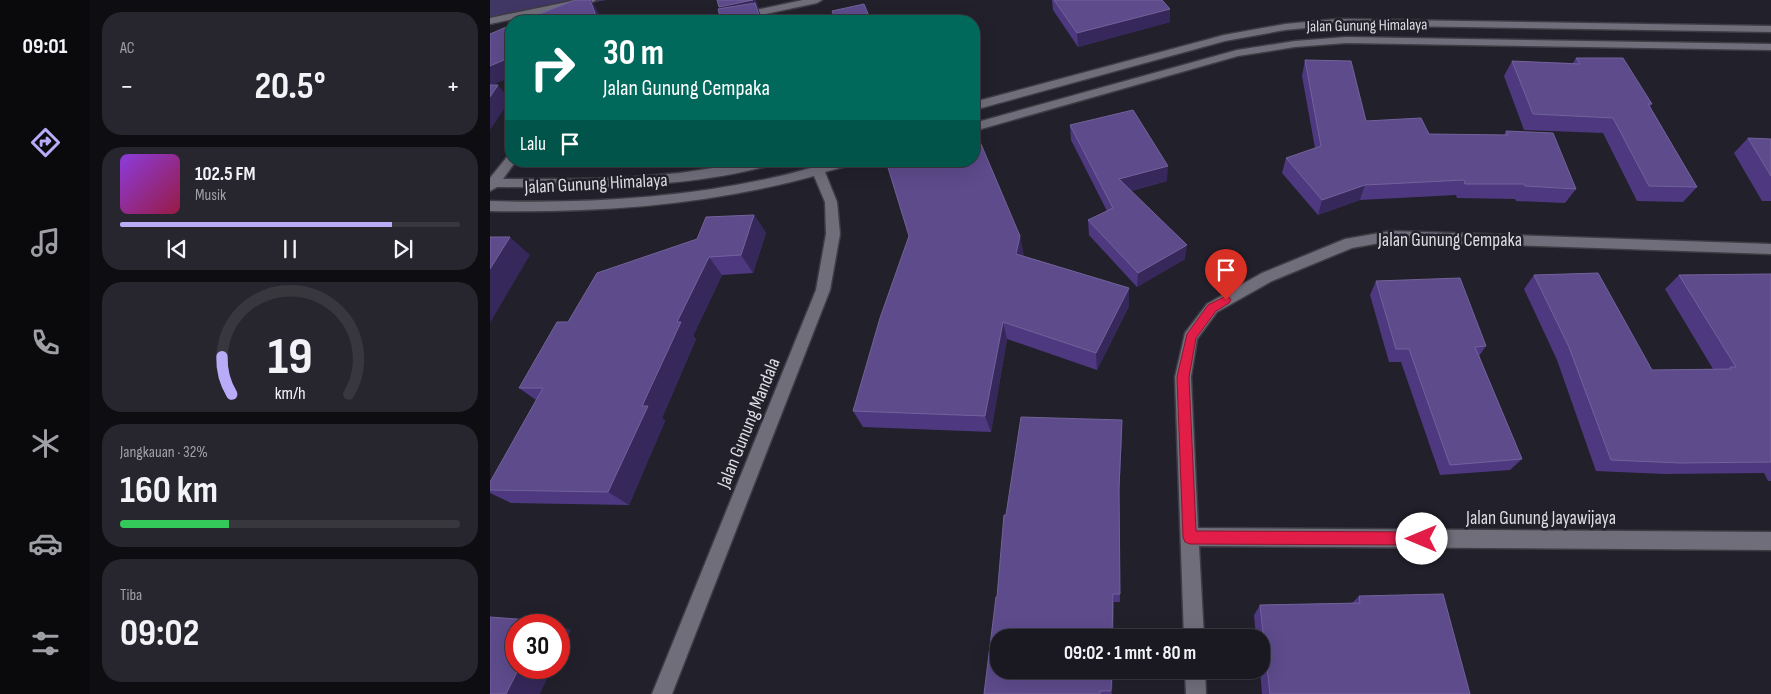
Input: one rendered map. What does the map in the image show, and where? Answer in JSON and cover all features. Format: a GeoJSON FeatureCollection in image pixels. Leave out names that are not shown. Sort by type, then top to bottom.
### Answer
{"type":"FeatureCollection","features":[{"type":"Feature","properties":{"kind":"street"},"geometry":{"type":"LineString","coordinates":[[519,15],[591,0]]}},
{"type":"Feature","properties":{"kind":"street"},"geometry":{"type":"LineString","coordinates":[[747,15],[817,0]]}},
{"type":"Feature","properties":{"kind":"street"},"geometry":{"type":"LineString","coordinates":[[490,21],[505,18]]}},
{"type":"Feature","properties":{"kind":"street","name":"Jalan Gunung Himalaya"},"geometry":{"type":"LineString","coordinates":[[980,104],[1224,38],[1312,24],[1338,22],[1771,29]]}},
{"type":"Feature","properties":{"kind":"street","name":"Jalan Gunung Himalaya"},"geometry":{"type":"LineString","coordinates":[[980,125],[1237,53],[1296,44],[1346,40],[1771,47]]}},
{"type":"Feature","properties":{"kind":"street"},"geometry":{"type":"LineString","coordinates":[[491,184],[505,167]]}},
{"type":"Feature","properties":{"kind":"street","name":"Jalan Gunung Himalaya"},"geometry":{"type":"LineString","coordinates":[[491,184],[546,184],[682,178],[740,167]]}},
{"type":"Feature","properties":{"kind":"street","name":"Jalan Gunung Himalaya"},"geometry":{"type":"LineString","coordinates":[[490,206],[531,207],[674,200],[772,183],[813,167]]}},
{"type":"Feature","properties":{"kind":"street","name":"Jalan Gunung Mandala"},"geometry":{"type":"LineString","coordinates":[[662,694],[823,290],[833,234],[831,202],[816,167]]}},
{"type":"Feature","properties":{"kind":"street","name":"Jalan Gunung Cempaka"},"geometry":{"type":"LineString","coordinates":[[1194,629],[1183,377],[1190,337],[1212,308],[1267,277],[1350,243],[1391,236],[1771,249]]}},
{"type":"Feature","properties":{"kind":"street","name":"Jalan Gunung Jayawijaya"},"geometry":{"type":"LineString","coordinates":[[1190,537],[1771,541]]}},
{"type":"Feature","properties":{"kind":"street"},"geometry":{"type":"LineString","coordinates":[[1195,679],[1196,694]]}},
{"type":"Feature","properties":{"kind":"shaded area"},"geometry":{"type":"Polygon","coordinates":[[[490,0],[606,0],[534,15],[505,15],[505,21],[490,24],[490,0]]]}},
{"type":"Feature","properties":{"kind":"building"},"geometry":{"type":"Polygon","coordinates":[[[575,0],[590,0],[596,15],[537,15],[575,0]]]}},
{"type":"Feature","properties":{"kind":"building"},"geometry":{"type":"Polygon","coordinates":[[[717,0],[753,0],[719,7],[717,0]]]}},
{"type":"Feature","properties":{"kind":"building"},"geometry":{"type":"Polygon","coordinates":[[[1054,0],[1162,0],[1170,9],[1077,33],[1054,0]]]}},
{"type":"Feature","properties":{"kind":"building"},"geometry":{"type":"Polygon","coordinates":[[[755,3],[759,15],[720,15],[718,9],[755,3]]]}},
{"type":"Feature","properties":{"kind":"building"},"geometry":{"type":"Polygon","coordinates":[[[864,4],[869,15],[834,15],[832,11],[864,4]]]}},
{"type":"Feature","properties":{"kind":"building"},"geometry":{"type":"Polygon","coordinates":[[[505,28],[505,60],[490,66],[490,34],[505,28]]]}},
{"type":"Feature","properties":{"kind":"building"},"geometry":{"type":"Polygon","coordinates":[[[1576,58],[1623,58],[1652,104],[1648,104],[1697,187],[1649,186],[1613,118],[1533,114],[1512,61],[1580,64],[1576,58]]]}},
{"type":"Feature","properties":{"kind":"building"},"geometry":{"type":"Polygon","coordinates":[[[1305,60],[1351,61],[1366,121],[1421,118],[1429,134],[1508,135],[1506,131],[1553,133],[1576,189],[1525,186],[1524,184],[1465,184],[1464,180],[1365,185],[1322,200],[1286,158],[1321,146],[1305,60]]]}},
{"type":"Feature","properties":{"kind":"building"},"geometry":{"type":"Polygon","coordinates":[[[490,85],[498,85],[490,97],[490,85]]]}},
{"type":"Feature","properties":{"kind":"building"},"geometry":{"type":"Polygon","coordinates":[[[1133,110],[1168,166],[1119,179],[1187,245],[1138,273],[1088,220],[1113,208],[1070,125],[1133,110]]]}},
{"type":"Feature","properties":{"kind":"building"},"geometry":{"type":"Polygon","coordinates":[[[1748,138],[1771,139],[1771,176],[1748,138]]]}},
{"type":"Feature","properties":{"kind":"building"},"geometry":{"type":"Polygon","coordinates":[[[980,142],[1020,236],[1016,254],[1129,288],[1096,353],[1003,322],[985,416],[853,411],[880,318],[909,236],[888,167],[980,167],[980,142]]]}},
{"type":"Feature","properties":{"kind":"building"},"geometry":{"type":"Polygon","coordinates":[[[754,215],[741,255],[709,257],[677,322],[681,322],[642,406],[648,406],[608,492],[490,490],[490,482],[543,388],[519,388],[557,322],[568,322],[597,273],[697,239],[706,217],[754,215]]]}},
{"type":"Feature","properties":{"kind":"building"},"geometry":{"type":"Polygon","coordinates":[[[490,237],[510,237],[490,269],[490,237]]]}},
{"type":"Feature","properties":{"kind":"building"},"geometry":{"type":"Polygon","coordinates":[[[1598,273],[1652,370],[1731,369],[1730,367],[1736,367],[1679,275],[1771,274],[1771,462],[1680,463],[1611,460],[1569,347],[1534,275],[1598,273]]]}},
{"type":"Feature","properties":{"kind":"building"},"geometry":{"type":"Polygon","coordinates":[[[1460,278],[1486,346],[1475,347],[1522,459],[1450,465],[1409,349],[1396,349],[1376,281],[1460,278]]]}},
{"type":"Feature","properties":{"kind":"building"},"geometry":{"type":"Polygon","coordinates":[[[1021,417],[1122,420],[1119,488],[1120,594],[1113,594],[1112,629],[992,629],[997,597],[1004,515],[1006,515],[1021,417]]]}},
{"type":"Feature","properties":{"kind":"building"},"geometry":{"type":"Polygon","coordinates":[[[1443,594],[1470,694],[1270,694],[1268,679],[1270,679],[1270,629],[1263,629],[1260,605],[1360,603],[1359,596],[1443,594]]]}},
{"type":"Feature","properties":{"kind":"building"},"geometry":{"type":"Polygon","coordinates":[[[490,617],[505,618],[505,679],[514,679],[506,694],[490,694],[490,617]]]}},
{"type":"Feature","properties":{"kind":"building"},"geometry":{"type":"Polygon","coordinates":[[[990,646],[990,679],[1112,679],[1111,691],[1100,691],[1100,694],[984,694],[990,646]]]}},
{"type":"Feature","properties":{"kind":"route"},"geometry":{"type":"LineString","coordinates":[[1226,300],[1212,308],[1190,337],[1183,377],[1190,537],[1422,539]]}}]}
